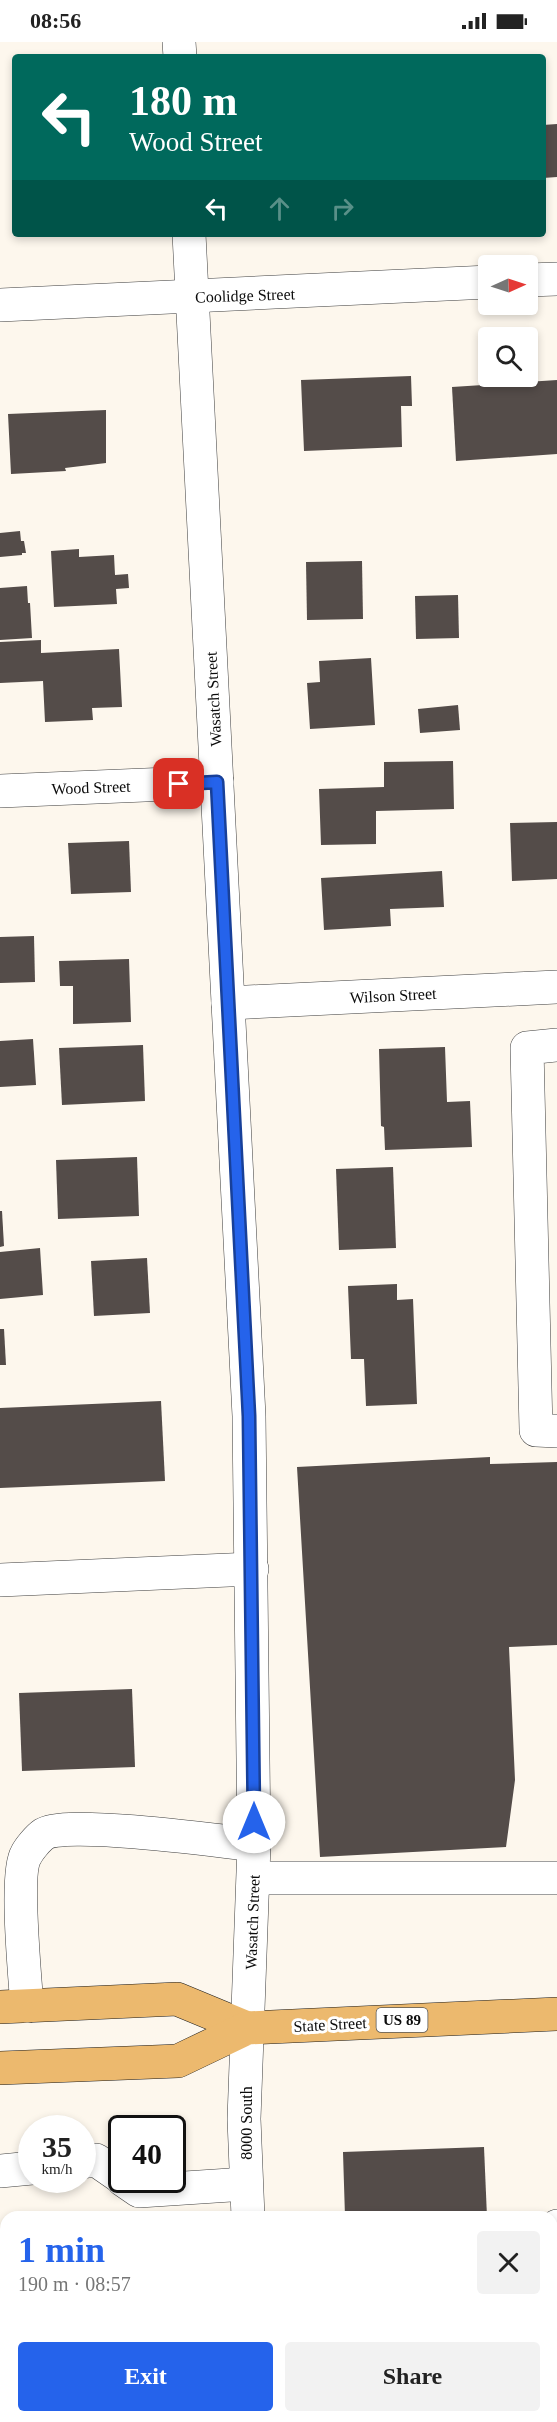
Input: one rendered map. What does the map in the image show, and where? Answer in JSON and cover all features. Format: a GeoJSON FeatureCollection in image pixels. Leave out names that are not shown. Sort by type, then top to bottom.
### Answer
{"type":"FeatureCollection","features":[{"type":"Feature","properties":{"kind":"main road","name":"State Street"},"geometry":{"type":"LineString","coordinates":[[13,2007],[177,1999],[247,2028]]}},
{"type":"Feature","properties":{"kind":"main road","name":"State Street"},"geometry":{"type":"LineString","coordinates":[[0,2068],[178,2061],[247,2028],[557,2014]]}},
{"type":"Feature","properties":{"kind":"street","name":"Wasatch Street"},"geometry":{"type":"LineString","coordinates":[[189,237],[249,1416],[254,1878],[247,2028]]}},
{"type":"Feature","properties":{"kind":"street"},"geometry":{"type":"LineString","coordinates":[[538,280],[557,279]]}},
{"type":"Feature","properties":{"kind":"street","name":"Coolidge Street"},"geometry":{"type":"LineString","coordinates":[[0,305],[478,283]]}},
{"type":"Feature","properties":{"kind":"street","name":"Wood Street"},"geometry":{"type":"LineString","coordinates":[[0,791],[217,782]]}},
{"type":"Feature","properties":{"kind":"street","name":"Wilson Street"},"geometry":{"type":"LineString","coordinates":[[228,1003],[557,987]]}},
{"type":"Feature","properties":{"kind":"street"},"geometry":{"type":"LineString","coordinates":[[557,1045],[528,1048],[536,1430],[557,1431]]}},
{"type":"Feature","properties":{"kind":"street"},"geometry":{"type":"LineString","coordinates":[[0,1581],[252,1569]]}},
{"type":"Feature","properties":{"kind":"street"},"geometry":{"type":"LineString","coordinates":[[13,2007],[25,1856],[45,1834],[69,1829],[141,1833],[254,1845]]}},
{"type":"Feature","properties":{"kind":"street"},"geometry":{"type":"LineString","coordinates":[[254,1878],[557,1878]]}},
{"type":"Feature","properties":{"kind":"street","name":"8000 South"},"geometry":{"type":"LineString","coordinates":[[247,2028],[244,2119],[248,2211]]}},
{"type":"Feature","properties":{"kind":"street"},"geometry":{"type":"LineString","coordinates":[[0,2171],[18,2169]]}},
{"type":"Feature","properties":{"kind":"street"},"geometry":{"type":"LineString","coordinates":[[186,2188],[246,2184]]}},
{"type":"Feature","properties":{"kind":"building"},"geometry":{"type":"Polygon","coordinates":[[[557,124],[557,177],[546,178],[546,125],[557,124]]]}},
{"type":"Feature","properties":{"kind":"building"},"geometry":{"type":"Polygon","coordinates":[[[411,376],[412,406],[401,406],[402,447],[304,451],[301,380],[411,376]]]}},
{"type":"Feature","properties":{"kind":"building"},"geometry":{"type":"Polygon","coordinates":[[[557,380],[557,454],[456,461],[452,387],[538,387],[538,381],[557,380]]]}},
{"type":"Feature","properties":{"kind":"building"},"geometry":{"type":"Polygon","coordinates":[[[106,410],[106,463],[65,468],[66,471],[11,474],[8,414],[106,410]]]}},
{"type":"Feature","properties":{"kind":"building"},"geometry":{"type":"Polygon","coordinates":[[[20,531],[26,553],[0,557],[0,533],[20,531]]]}},
{"type":"Feature","properties":{"kind":"building"},"geometry":{"type":"Polygon","coordinates":[[[79,549],[79,557],[114,555],[115,575],[128,574],[129,588],[116,589],[117,604],[54,607],[51,551],[79,549]]]}},
{"type":"Feature","properties":{"kind":"building"},"geometry":{"type":"Polygon","coordinates":[[[362,561],[363,619],[307,620],[306,562],[362,561]]]}},
{"type":"Feature","properties":{"kind":"building"},"geometry":{"type":"Polygon","coordinates":[[[27,586],[32,638],[0,640],[0,588],[27,586]]]}},
{"type":"Feature","properties":{"kind":"building"},"geometry":{"type":"Polygon","coordinates":[[[458,595],[459,638],[416,639],[415,596],[458,595]]]}},
{"type":"Feature","properties":{"kind":"building"},"geometry":{"type":"Polygon","coordinates":[[[41,640],[41,653],[119,649],[122,707],[92,708],[93,720],[45,722],[43,681],[0,683],[0,642],[41,640]]]}},
{"type":"Feature","properties":{"kind":"building"},"geometry":{"type":"Polygon","coordinates":[[[371,658],[375,725],[310,729],[307,683],[320,682],[319,661],[371,658]]]}},
{"type":"Feature","properties":{"kind":"building"},"geometry":{"type":"Polygon","coordinates":[[[458,705],[460,730],[420,733],[418,709],[458,705]]]}},
{"type":"Feature","properties":{"kind":"building"},"geometry":{"type":"Polygon","coordinates":[[[453,761],[454,809],[376,811],[376,844],[321,845],[319,789],[384,787],[384,762],[453,761]]]}},
{"type":"Feature","properties":{"kind":"building"},"geometry":{"type":"Polygon","coordinates":[[[557,822],[557,879],[512,881],[510,823],[557,822]]]}},
{"type":"Feature","properties":{"kind":"building"},"geometry":{"type":"Polygon","coordinates":[[[129,841],[131,892],[71,894],[68,843],[129,841]]]}},
{"type":"Feature","properties":{"kind":"building"},"geometry":{"type":"Polygon","coordinates":[[[442,871],[444,907],[390,909],[391,926],[324,930],[321,878],[442,871]]]}},
{"type":"Feature","properties":{"kind":"building"},"geometry":{"type":"Polygon","coordinates":[[[34,936],[35,982],[0,983],[0,937],[34,936]]]}},
{"type":"Feature","properties":{"kind":"building"},"geometry":{"type":"Polygon","coordinates":[[[129,959],[131,1022],[73,1024],[73,986],[60,986],[59,961],[129,959]]]}},
{"type":"Feature","properties":{"kind":"building"},"geometry":{"type":"Polygon","coordinates":[[[33,1039],[36,1085],[0,1087],[0,1041],[33,1039]]]}},
{"type":"Feature","properties":{"kind":"building"},"geometry":{"type":"Polygon","coordinates":[[[143,1045],[145,1101],[62,1105],[59,1048],[143,1045]]]}},
{"type":"Feature","properties":{"kind":"building"},"geometry":{"type":"Polygon","coordinates":[[[445,1047],[447,1102],[470,1101],[472,1147],[385,1150],[384,1127],[381,1126],[379,1049],[445,1047]]]}},
{"type":"Feature","properties":{"kind":"building"},"geometry":{"type":"Polygon","coordinates":[[[137,1157],[139,1216],[58,1219],[56,1160],[137,1157]]]}},
{"type":"Feature","properties":{"kind":"building"},"geometry":{"type":"Polygon","coordinates":[[[393,1167],[396,1248],[339,1250],[336,1169],[393,1167]]]}},
{"type":"Feature","properties":{"kind":"building"},"geometry":{"type":"Polygon","coordinates":[[[0,1211],[2,1211],[4,1246],[0,1247],[0,1211]]]}},
{"type":"Feature","properties":{"kind":"building"},"geometry":{"type":"Polygon","coordinates":[[[40,1248],[43,1295],[0,1299],[0,1252],[40,1248]]]}},
{"type":"Feature","properties":{"kind":"building"},"geometry":{"type":"Polygon","coordinates":[[[147,1258],[150,1313],[94,1316],[91,1261],[147,1258]]]}},
{"type":"Feature","properties":{"kind":"building"},"geometry":{"type":"Polygon","coordinates":[[[397,1284],[397,1300],[413,1299],[417,1404],[366,1406],[364,1359],[351,1359],[348,1286],[397,1284]]]}},
{"type":"Feature","properties":{"kind":"building"},"geometry":{"type":"Polygon","coordinates":[[[0,1329],[4,1329],[6,1365],[0,1365],[0,1329]]]}},
{"type":"Feature","properties":{"kind":"building"},"geometry":{"type":"Polygon","coordinates":[[[161,1401],[165,1481],[0,1488],[0,1408],[161,1401]]]}},
{"type":"Feature","properties":{"kind":"building"},"geometry":{"type":"Polygon","coordinates":[[[490,1457],[490,1464],[557,1462],[557,1645],[509,1647],[515,1780],[506,1847],[320,1857],[297,1467],[490,1457]]]}},
{"type":"Feature","properties":{"kind":"building"},"geometry":{"type":"Polygon","coordinates":[[[132,1689],[135,1767],[22,1771],[19,1693],[132,1689]]]}},
{"type":"Feature","properties":{"kind":"building"},"geometry":{"type":"Polygon","coordinates":[[[484,2147],[487,2211],[345,2211],[343,2152],[484,2147]]]}},
{"type":"Feature","properties":{"kind":"route"},"geometry":{"type":"LineString","coordinates":[[179,784],[217,782],[249,1416],[254,1822]]}}]}
